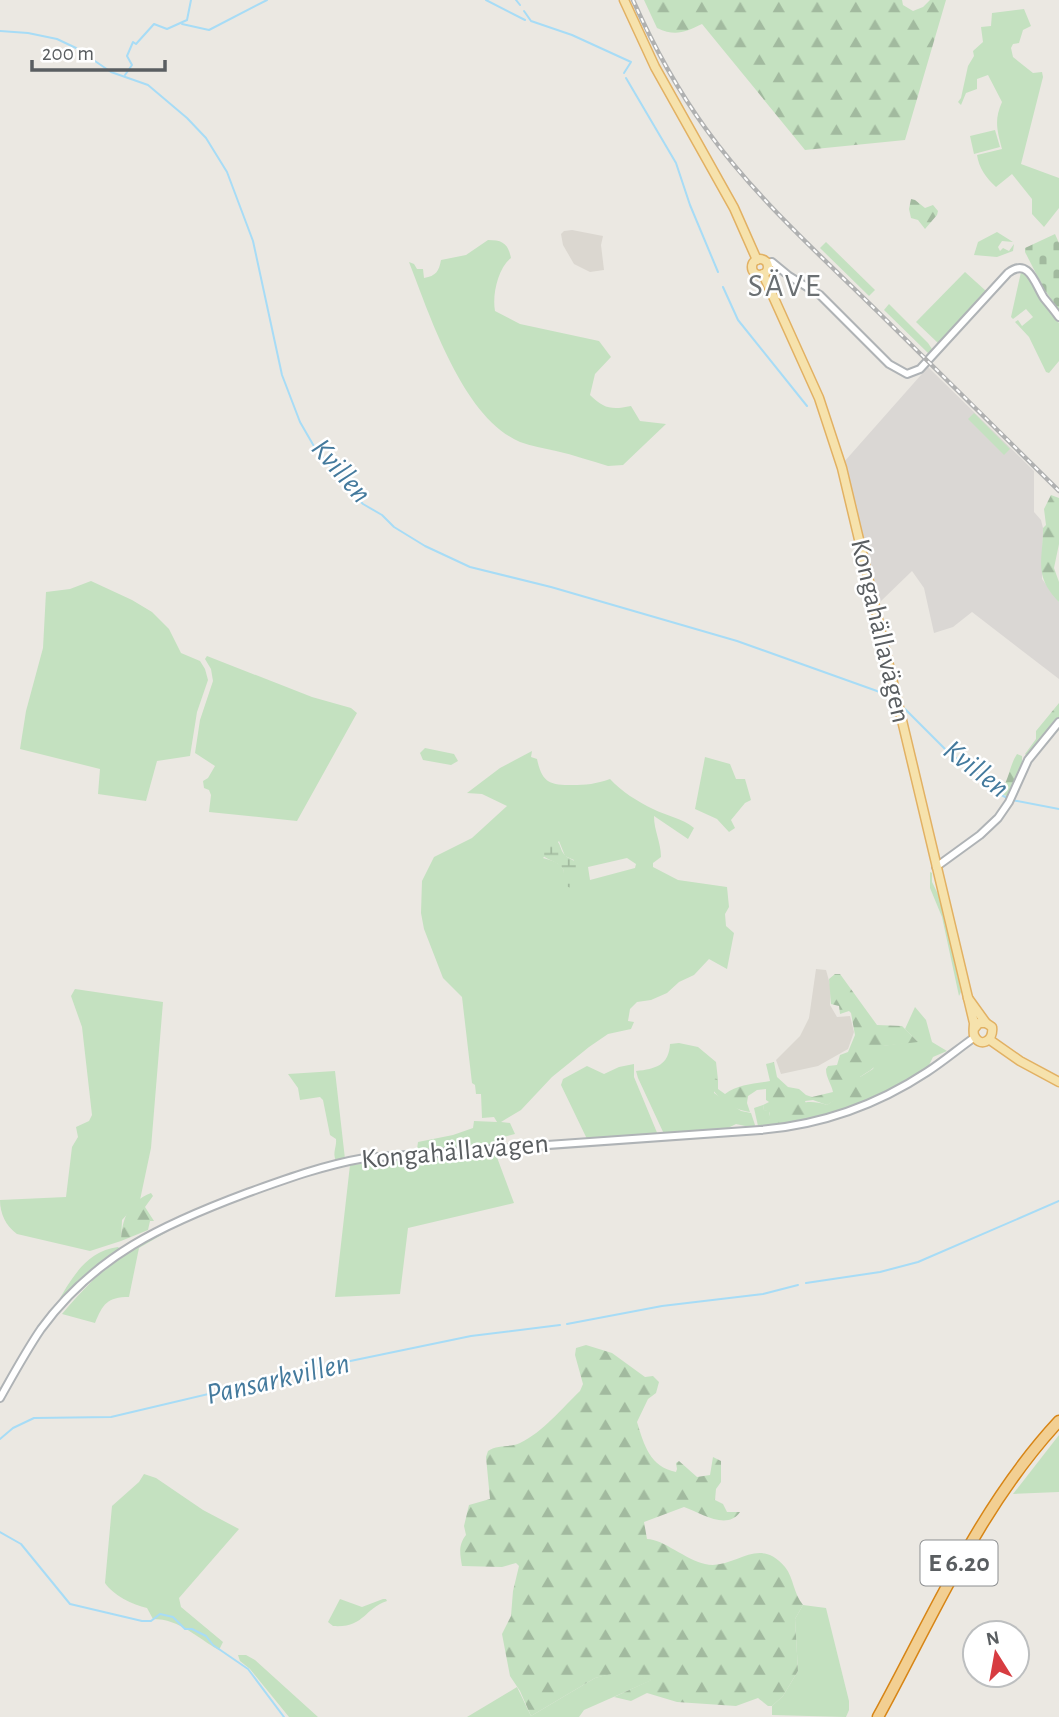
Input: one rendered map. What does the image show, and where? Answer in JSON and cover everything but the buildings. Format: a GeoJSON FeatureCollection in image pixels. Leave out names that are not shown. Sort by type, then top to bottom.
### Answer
{"type":"FeatureCollection","features":[{"type":"Feature","properties":{"kind":"highway","name":"E 6.20"},"geometry":{"type":"LineString","coordinates":[[878,1717],[941,1595],[984,1520],[1010,1480],[1059,1420]]}},
{"type":"Feature","properties":{"kind":"main road","name":"Kongahällavägen"},"geometry":{"type":"LineString","coordinates":[[624,0],[660,76],[734,208],[757,260],[752,264],[752,269],[756,274],[763,274],[813,384],[842,468],[975,1033]]}},
{"type":"Feature","properties":{"kind":"main road"},"geometry":{"type":"LineString","coordinates":[[757,260],[767,263],[767,270],[763,274]]}},
{"type":"Feature","properties":{"kind":"main road","name":"Kongahällavägen"},"geometry":{"type":"LineString","coordinates":[[968,998],[993,1030],[990,1040]]}},
{"type":"Feature","properties":{"kind":"main road","name":"Kongahällavägen"},"geometry":{"type":"LineString","coordinates":[[975,1033],[979,1023],[986,1023]]}},
{"type":"Feature","properties":{"kind":"main road"},"geometry":{"type":"LineString","coordinates":[[975,1033],[982,1042],[990,1040],[1006,1053],[1059,1082]]}},
{"type":"Feature","properties":{"kind":"street"},"geometry":{"type":"LineString","coordinates":[[767,263],[772,262],[789,276],[811,288],[882,357],[901,372],[909,374],[915,372],[1008,273],[1020,268],[1029,271],[1059,317]]}},
{"type":"Feature","properties":{"kind":"street"},"geometry":{"type":"LineString","coordinates":[[936,867],[985,831],[1005,809],[1028,760],[1059,723]]}},
{"type":"Feature","properties":{"kind":"street","name":"Kongahällavägen"},"geometry":{"type":"LineString","coordinates":[[0,1398],[38,1334],[81,1284],[126,1248],[190,1215],[312,1170],[365,1158],[770,1129],[813,1122],[851,1111],[900,1088],[934,1068],[975,1033]]}},
{"type":"Feature","properties":{"kind":"shaded area"},"geometry":{"type":"Polygon","coordinates":[[[572,230],[603,236],[601,245],[604,270],[590,272],[574,264],[563,245],[561,234],[572,230]]]}},
{"type":"Feature","properties":{"kind":"shaded area"},"geometry":{"type":"Polygon","coordinates":[[[928,367],[1034,471],[1034,512],[1041,520],[1043,528],[1042,579],[1059,602],[1059,679],[972,612],[953,627],[934,633],[924,588],[912,571],[879,603],[844,462],[928,367]]]}},
{"type":"Feature","properties":{"kind":"shaded area"},"geometry":{"type":"Polygon","coordinates":[[[816,969],[826,970],[831,988],[830,1005],[837,1017],[850,1016],[854,1032],[848,1049],[818,1066],[781,1074],[776,1060],[800,1036],[809,1018],[816,969]]]}},
{"type":"Feature","properties":{"kind":"green space"},"geometry":{"type":"Polygon","coordinates":[[[644,0],[902,0],[903,5],[913,11],[930,0],[946,0],[905,140],[805,150],[702,24],[680,32],[657,28],[644,0]]]}},
{"type":"Feature","properties":{"kind":"green space"},"geometry":{"type":"Polygon","coordinates":[[[1024,9],[1031,26],[1023,30],[1019,43],[1013,44],[1013,57],[1033,73],[1042,72],[1043,77],[1021,164],[1059,178],[1059,208],[1044,227],[1032,214],[1032,199],[1012,174],[996,187],[979,164],[977,155],[1002,149],[997,125],[1002,102],[988,75],[977,79],[977,89],[966,93],[961,105],[958,102],[968,66],[974,56],[973,51],[983,42],[981,27],[991,26],[992,13],[1024,9]]]}},
{"type":"Feature","properties":{"kind":"green space"},"geometry":{"type":"Polygon","coordinates":[[[995,130],[1000,147],[974,154],[970,136],[995,130]]]}},
{"type":"Feature","properties":{"kind":"green space"},"geometry":{"type":"Polygon","coordinates":[[[911,199],[925,208],[933,205],[938,211],[925,229],[918,220],[911,218],[911,199]]]}},
{"type":"Feature","properties":{"kind":"green space"},"geometry":{"type":"Polygon","coordinates":[[[997,232],[1013,242],[1002,241],[998,247],[1000,251],[1003,248],[1009,251],[1014,244],[1013,251],[997,257],[974,255],[978,242],[997,232]]]}},
{"type":"Feature","properties":{"kind":"green space"},"geometry":{"type":"Polygon","coordinates":[[[1055,234],[1059,243],[1059,310],[1044,289],[1025,252],[1025,248],[1055,234]]]}},
{"type":"Feature","properties":{"kind":"green space"},"geometry":{"type":"Polygon","coordinates":[[[488,240],[504,243],[511,258],[506,262],[497,282],[495,311],[520,324],[599,341],[611,357],[595,374],[590,395],[609,407],[631,406],[640,421],[666,424],[623,465],[608,466],[520,442],[500,430],[465,389],[438,336],[409,262],[417,269],[423,269],[424,278],[428,277],[436,272],[441,260],[466,255],[488,240]]]}},
{"type":"Feature","properties":{"kind":"green space"},"geometry":{"type":"Polygon","coordinates":[[[826,242],[875,290],[869,296],[820,248],[826,242]]]}},
{"type":"Feature","properties":{"kind":"green space"},"geometry":{"type":"Polygon","coordinates":[[[965,272],[986,291],[938,343],[916,322],[965,272]]]}},
{"type":"Feature","properties":{"kind":"green space"},"geometry":{"type":"Polygon","coordinates":[[[1021,272],[1027,275],[1040,299],[1059,323],[1059,361],[1049,373],[1046,372],[1029,337],[1015,322],[1018,320],[1022,326],[1033,317],[1026,309],[1013,319],[1011,317],[1021,272]]]}},
{"type":"Feature","properties":{"kind":"green space"},"geometry":{"type":"Polygon","coordinates":[[[889,304],[928,343],[932,349],[929,354],[884,310],[889,304]]]}},
{"type":"Feature","properties":{"kind":"green space"},"geometry":{"type":"Polygon","coordinates":[[[974,413],[1010,449],[1004,455],[968,419],[974,413]]]}},
{"type":"Feature","properties":{"kind":"green space"},"geometry":{"type":"Polygon","coordinates":[[[1051,495],[1059,498],[1059,544],[1054,568],[1059,582],[1059,602],[1046,584],[1041,567],[1043,528],[1046,525],[1044,509],[1051,495]]]}},
{"type":"Feature","properties":{"kind":"green space"},"geometry":{"type":"Polygon","coordinates":[[[91,581],[152,612],[169,629],[181,653],[200,661],[208,680],[197,712],[190,756],[157,761],[146,801],[98,794],[100,769],[20,749],[26,711],[43,648],[46,592],[70,589],[91,581]]]}},
{"type":"Feature","properties":{"kind":"green space"},"geometry":{"type":"Polygon","coordinates":[[[207,656],[312,697],[351,708],[357,713],[297,821],[209,812],[211,795],[209,790],[204,788],[203,781],[215,766],[195,753],[200,720],[213,681],[211,669],[205,659],[207,656]]]}},
{"type":"Feature","properties":{"kind":"green space"},"geometry":{"type":"Polygon","coordinates":[[[1059,703],[1059,719],[1027,756],[1025,754],[1036,739],[1036,731],[1059,703]]]}},
{"type":"Feature","properties":{"kind":"green space"},"geometry":{"type":"Polygon","coordinates":[[[425,748],[454,754],[458,761],[451,765],[423,760],[420,753],[425,748]]]}},
{"type":"Feature","properties":{"kind":"green space"},"geometry":{"type":"Polygon","coordinates":[[[532,751],[531,757],[537,759],[541,773],[548,781],[577,785],[610,779],[642,803],[694,828],[688,839],[654,816],[661,857],[653,863],[653,867],[678,880],[727,887],[729,907],[725,914],[726,926],[734,933],[727,969],[709,959],[694,975],[679,982],[667,993],[651,1000],[637,1002],[630,1009],[628,1021],[634,1022],[631,1029],[608,1034],[589,1047],[552,1077],[521,1110],[501,1122],[510,1123],[515,1134],[500,1138],[501,1144],[417,1149],[418,1142],[473,1128],[474,1121],[497,1122],[494,1117],[482,1118],[481,1094],[476,1094],[475,1085],[472,1083],[462,997],[443,978],[424,929],[421,913],[422,881],[434,857],[472,838],[507,806],[482,794],[467,793],[500,768],[532,751]],[[559,841],[543,858],[556,862],[564,871],[560,884],[574,860],[565,856],[559,841]],[[627,858],[588,867],[590,880],[635,868],[636,864],[627,858]]]}},
{"type":"Feature","properties":{"kind":"green space"},"geometry":{"type":"Polygon","coordinates":[[[1017,754],[1022,756],[1022,766],[1009,797],[999,793],[1017,754]]]}},
{"type":"Feature","properties":{"kind":"green space"},"geometry":{"type":"Polygon","coordinates":[[[705,757],[730,764],[736,779],[745,779],[751,800],[745,803],[731,820],[735,828],[729,832],[717,819],[695,809],[705,757]]]}},
{"type":"Feature","properties":{"kind":"green space"},"geometry":{"type":"Polygon","coordinates":[[[545,839],[558,842],[564,854],[578,864],[579,875],[575,887],[560,884],[564,871],[540,851],[539,845],[545,839]]]}},
{"type":"Feature","properties":{"kind":"green space"},"geometry":{"type":"Polygon","coordinates":[[[930,872],[940,898],[961,992],[959,996],[942,917],[930,888],[930,872]]]}},
{"type":"Feature","properties":{"kind":"green space"},"geometry":{"type":"Polygon","coordinates":[[[840,974],[877,1025],[902,1026],[918,1042],[883,1046],[876,1065],[860,1077],[862,1097],[859,1102],[844,1106],[835,1100],[827,1105],[813,1100],[805,1101],[809,1111],[800,1120],[774,1123],[771,1119],[767,1121],[766,1117],[770,1112],[764,1110],[763,1105],[769,1102],[766,1100],[766,1089],[757,1090],[748,1096],[750,1112],[738,1109],[722,1099],[710,1085],[714,1077],[718,1080],[718,1089],[725,1094],[741,1086],[770,1081],[766,1064],[774,1062],[777,1077],[788,1087],[799,1089],[812,1097],[833,1092],[826,1069],[828,1066],[837,1065],[840,1055],[848,1052],[855,1035],[851,1013],[849,1011],[840,1014],[839,1006],[831,1004],[829,979],[840,974]]]}},
{"type":"Feature","properties":{"kind":"green space"},"geometry":{"type":"Polygon","coordinates":[[[75,989],[163,1002],[151,1148],[140,1200],[122,1220],[121,1241],[90,1251],[17,1234],[2,1215],[0,1205],[0,1200],[66,1197],[72,1147],[78,1137],[76,1127],[89,1121],[92,1115],[82,1027],[71,996],[75,989]]]}},
{"type":"Feature","properties":{"kind":"green space"},"geometry":{"type":"Polygon","coordinates":[[[915,1007],[926,1020],[932,1042],[947,1051],[933,1057],[928,1067],[919,1075],[885,1093],[817,1119],[775,1127],[758,1126],[754,1108],[763,1105],[764,1110],[770,1111],[768,1120],[802,1103],[827,1105],[860,1092],[860,1077],[873,1069],[882,1046],[917,1041],[905,1029],[915,1007]]]}},
{"type":"Feature","properties":{"kind":"green space"},"geometry":{"type":"Polygon","coordinates":[[[670,1044],[698,1047],[716,1062],[718,1080],[714,1078],[714,1093],[741,1111],[751,1113],[754,1128],[736,1124],[726,1129],[664,1134],[636,1071],[660,1065],[667,1057],[670,1044]]]}},
{"type":"Feature","properties":{"kind":"green space"},"geometry":{"type":"Polygon","coordinates":[[[634,1064],[634,1077],[658,1135],[587,1139],[561,1085],[563,1079],[587,1066],[604,1074],[634,1064]]]}},
{"type":"Feature","properties":{"kind":"green space"},"geometry":{"type":"Polygon","coordinates":[[[335,1071],[345,1159],[336,1161],[336,1139],[330,1135],[323,1100],[320,1097],[300,1100],[298,1088],[288,1074],[335,1071]]]}},
{"type":"Feature","properties":{"kind":"green space"},"geometry":{"type":"Polygon","coordinates":[[[495,1152],[514,1203],[408,1228],[400,1294],[335,1297],[350,1165],[495,1152]]]}},
{"type":"Feature","properties":{"kind":"green space"},"geometry":{"type":"Polygon","coordinates":[[[151,1193],[153,1196],[145,1207],[154,1221],[150,1221],[148,1230],[121,1241],[128,1212],[137,1201],[151,1193]]]}},
{"type":"Feature","properties":{"kind":"green space"},"geometry":{"type":"Polygon","coordinates":[[[177,1226],[139,1248],[129,1297],[116,1298],[107,1303],[95,1323],[62,1314],[114,1261],[144,1239],[177,1226]]]}},
{"type":"Feature","properties":{"kind":"green space"},"geometry":{"type":"Polygon","coordinates":[[[118,1247],[120,1249],[89,1273],[56,1305],[74,1276],[88,1260],[118,1247]]]}},
{"type":"Feature","properties":{"kind":"green space"},"geometry":{"type":"Polygon","coordinates":[[[586,1345],[612,1353],[645,1377],[653,1376],[659,1382],[656,1393],[648,1399],[637,1422],[649,1454],[660,1465],[676,1472],[676,1463],[679,1461],[697,1477],[710,1475],[713,1457],[721,1461],[721,1482],[716,1489],[715,1500],[723,1504],[727,1512],[740,1512],[728,1520],[721,1520],[684,1507],[644,1522],[647,1539],[660,1542],[705,1564],[726,1563],[755,1553],[775,1558],[788,1571],[803,1605],[795,1619],[798,1671],[783,1696],[772,1706],[758,1698],[736,1706],[677,1702],[647,1693],[631,1701],[614,1697],[651,1680],[624,1671],[595,1678],[531,1716],[510,1676],[502,1634],[511,1616],[519,1566],[516,1563],[502,1567],[462,1566],[460,1550],[466,1535],[464,1526],[469,1505],[490,1499],[486,1457],[488,1451],[528,1438],[580,1391],[583,1384],[575,1355],[576,1348],[586,1345]]]}},
{"type":"Feature","properties":{"kind":"green space"},"geometry":{"type":"Polygon","coordinates":[[[1059,1435],[1059,1492],[1013,1494],[1059,1435]]]}},
{"type":"Feature","properties":{"kind":"green space"},"geometry":{"type":"Polygon","coordinates":[[[144,1474],[156,1478],[203,1510],[239,1529],[179,1598],[181,1607],[223,1642],[219,1650],[172,1622],[153,1619],[147,1608],[124,1599],[105,1583],[112,1506],[139,1482],[144,1474]]]}},
{"type":"Feature","properties":{"kind":"green space"},"geometry":{"type":"Polygon","coordinates":[[[340,1599],[362,1607],[383,1599],[387,1601],[352,1624],[333,1626],[328,1622],[340,1599]]]}},
{"type":"Feature","properties":{"kind":"green space"},"geometry":{"type":"Polygon","coordinates":[[[803,1605],[826,1608],[849,1701],[846,1717],[772,1715],[772,1706],[783,1696],[798,1671],[795,1619],[803,1605]]]}},
{"type":"Feature","properties":{"kind":"green space"},"geometry":{"type":"Polygon","coordinates":[[[238,1655],[246,1655],[255,1660],[318,1717],[289,1717],[250,1669],[240,1661],[238,1655]]]}},
{"type":"Feature","properties":{"kind":"green space"},"geometry":{"type":"Polygon","coordinates":[[[624,1670],[652,1680],[584,1710],[579,1717],[467,1717],[517,1687],[531,1716],[595,1678],[624,1670]]]}},
{"type":"Feature","properties":{"kind":"waterway"},"geometry":{"type":"LineString","coordinates":[[125,75],[132,65],[127,56],[133,42],[136,44],[154,24],[167,29],[187,20],[191,0]]}},
{"type":"Feature","properties":{"kind":"waterway"},"geometry":{"type":"LineString","coordinates":[[182,24],[209,30],[267,0]]}},
{"type":"Feature","properties":{"kind":"waterway"},"geometry":{"type":"LineString","coordinates":[[486,0],[525,20]]}},
{"type":"Feature","properties":{"kind":"waterway"},"geometry":{"type":"LineString","coordinates":[[516,0],[520,5]]}},
{"type":"Feature","properties":{"kind":"waterway"},"geometry":{"type":"LineString","coordinates":[[524,11],[531,21],[572,35],[631,62],[624,73]]}},
{"type":"Feature","properties":{"kind":"waterway","name":"Kvillen"},"geometry":{"type":"LineString","coordinates":[[0,31],[57,39],[76,48],[111,72],[148,85],[206,138],[227,172],[253,241],[282,375],[300,422],[315,448],[363,504],[425,546],[470,567],[551,587],[737,641],[877,691],[890,699]]}},
{"type":"Feature","properties":{"kind":"waterway"},"geometry":{"type":"LineString","coordinates":[[626,78],[676,163],[718,272]]}},
{"type":"Feature","properties":{"kind":"waterway"},"geometry":{"type":"LineString","coordinates":[[723,287],[738,320],[807,406]]}},
{"type":"Feature","properties":{"kind":"waterway","name":"Kvillen"},"geometry":{"type":"LineString","coordinates":[[904,708],[949,753],[1007,798]]}},
{"type":"Feature","properties":{"kind":"waterway","name":"Kvillen"},"geometry":{"type":"LineString","coordinates":[[1012,800],[1059,809]]}},
{"type":"Feature","properties":{"kind":"waterway","name":"Pansarkvillen"},"geometry":{"type":"LineString","coordinates":[[806,1283],[880,1272],[918,1262],[1059,1201]]}},
{"type":"Feature","properties":{"kind":"waterway","name":"Pansarkvillen"},"geometry":{"type":"LineString","coordinates":[[567,1324],[662,1306],[763,1294],[798,1285]]}},
{"type":"Feature","properties":{"kind":"waterway","name":"Pansarkvillen"},"geometry":{"type":"LineString","coordinates":[[0,1439],[13,1428],[34,1418],[111,1417],[331,1365],[471,1336],[560,1325]]}},
{"type":"Feature","properties":{"kind":"waterway"},"geometry":{"type":"LineString","coordinates":[[0,1532],[21,1544],[70,1604],[142,1621],[151,1621],[160,1614],[173,1617],[185,1629],[192,1629],[206,1636],[213,1645],[248,1669],[284,1717]]}},
{"type":"Feature","properties":{"kind":"railway"},"geometry":{"type":"LineString","coordinates":[[633,0],[657,50],[685,98],[745,178],[810,246],[1059,491]]}},
{"type":"Feature","properties":{"kind":"district","name":"SÄVE"},"geometry":{"type":"Point","coordinates":[785,286]}}]}
